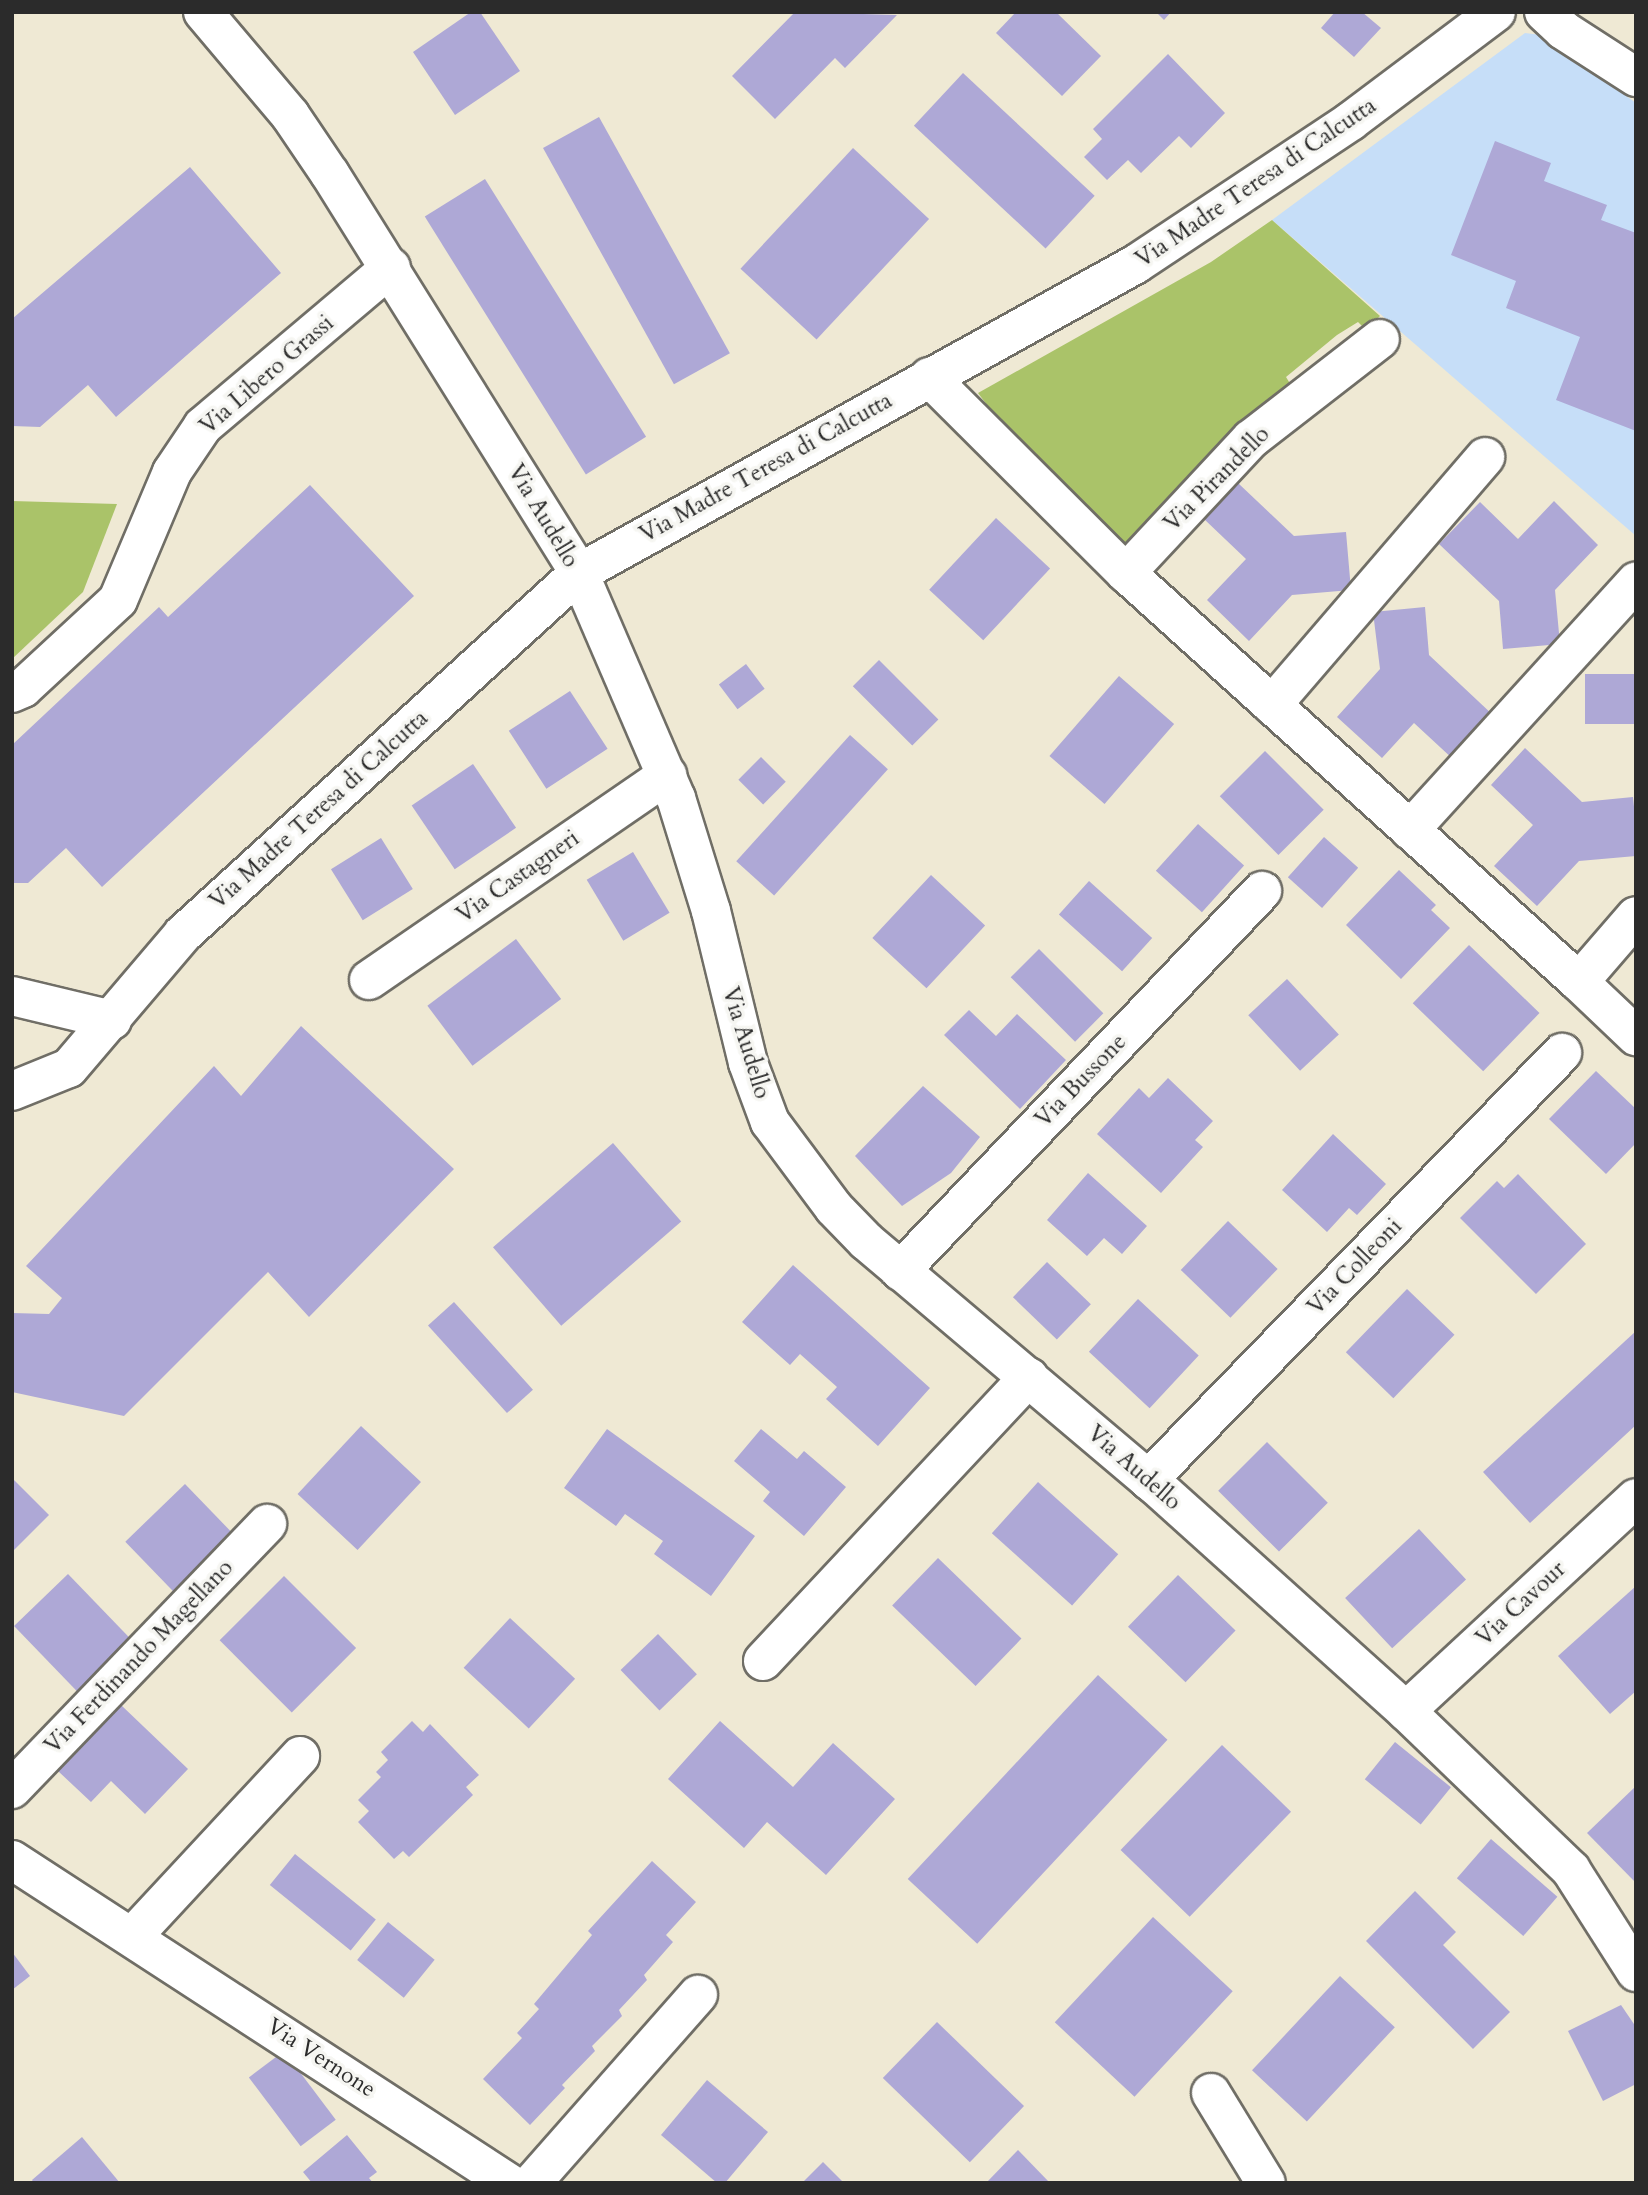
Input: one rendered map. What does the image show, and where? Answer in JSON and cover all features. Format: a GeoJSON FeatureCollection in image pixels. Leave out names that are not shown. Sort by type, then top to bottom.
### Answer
{"type":"FeatureCollection","features":[{"type":"Feature","properties":{"kind":"street","name":"Via Audello"},"geometry":{"type":"LineString","coordinates":[[203,12],[290,115],[391,267],[579,573],[667,775],[711,911],[747,1063],[770,1122],[834,1208],[900,1271],[1148,1480],[1406,1711],[1571,1870],[1636,1971]]}},
{"type":"Feature","properties":{"kind":"street","name":"Via Madre Teresa di Calcutta"},"geometry":{"type":"LineString","coordinates":[[12,1091],[69,1068],[183,934],[579,573],[1136,264],[1351,121],[1496,12]]}},
{"type":"Feature","properties":{"kind":"street"},"geometry":{"type":"LineString","coordinates":[[1545,12],[1563,30],[1636,76]]}},
{"type":"Feature","properties":{"kind":"street","name":"Via Libero Grassi"},"geometry":{"type":"LineString","coordinates":[[12,693],[23,688],[118,600],[172,472],[203,426],[391,267]]}},
{"type":"Feature","properties":{"kind":"street","name":"Via Pirandello"},"geometry":{"type":"LineString","coordinates":[[1126,573],[1251,439],[1380,339]]}},
{"type":"Feature","properties":{"kind":"street"},"geometry":{"type":"LineString","coordinates":[[929,377],[1126,573],[1636,1036]]}},
{"type":"Feature","properties":{"kind":"street"},"geometry":{"type":"LineString","coordinates":[[1272,705],[1485,457]]}},
{"type":"Feature","properties":{"kind":"street"},"geometry":{"type":"LineString","coordinates":[[1410,830],[1636,582]]}},
{"type":"Feature","properties":{"kind":"street","name":"Via Castagneri"},"geometry":{"type":"LineString","coordinates":[[369,980],[667,775]]}},
{"type":"Feature","properties":{"kind":"street","name":"Via Bussone"},"geometry":{"type":"LineString","coordinates":[[900,1271],[1262,891]]}},
{"type":"Feature","properties":{"kind":"street"},"geometry":{"type":"LineString","coordinates":[[1579,982],[1636,916]]}},
{"type":"Feature","properties":{"kind":"street"},"geometry":{"type":"LineString","coordinates":[[12,996],[112,1020]]}},
{"type":"Feature","properties":{"kind":"street","name":"Via Colleoni"},"geometry":{"type":"LineString","coordinates":[[1148,1480],[1562,1054]]}},
{"type":"Feature","properties":{"kind":"street"},"geometry":{"type":"LineString","coordinates":[[762,1661],[1029,1377]]}},
{"type":"Feature","properties":{"kind":"street","name":"Via Cavour"},"geometry":{"type":"LineString","coordinates":[[1406,1711],[1636,1498]]}},
{"type":"Feature","properties":{"kind":"street","name":"Via Ferdinando Magellano"},"geometry":{"type":"LineString","coordinates":[[12,1789],[267,1524]]}},
{"type":"Feature","properties":{"kind":"street"},"geometry":{"type":"LineString","coordinates":[[132,1937],[300,1756]]}},
{"type":"Feature","properties":{"kind":"street","name":"Via Vernone"},"geometry":{"type":"LineString","coordinates":[[12,1860],[509,2183]]}},
{"type":"Feature","properties":{"kind":"street"},"geometry":{"type":"LineString","coordinates":[[532,2183],[698,1995]]}},
{"type":"Feature","properties":{"kind":"street"},"geometry":{"type":"LineString","coordinates":[[1212,2093],[1266,2183]]}},
{"type":"Feature","properties":{"kind":"shaded area"},"geometry":{"type":"Polygon","coordinates":[[[1525,33],[1541,35],[1636,103],[1636,536],[1272,220],[1525,33]]]}},
{"type":"Feature","properties":{"kind":"green space"},"geometry":{"type":"Polygon","coordinates":[[[1272,220],[1380,316],[1366,330],[1358,322],[1337,335],[1286,377],[1294,390],[1123,545],[1008,433],[978,393],[1211,262],[1272,220]]]}},
{"type":"Feature","properties":{"kind":"green space"},"geometry":{"type":"Polygon","coordinates":[[[12,501],[117,504],[83,592],[12,659],[12,501]]]}},
{"type":"Feature","properties":{"kind":"building"},"geometry":{"type":"Polygon","coordinates":[[[471,12],[480,12],[520,71],[455,115],[413,52],[471,12]]]}},
{"type":"Feature","properties":{"kind":"building"},"geometry":{"type":"Polygon","coordinates":[[[795,12],[897,15],[845,68],[835,58],[775,119],[732,76],[795,12]]]}},
{"type":"Feature","properties":{"kind":"building"},"geometry":{"type":"Polygon","coordinates":[[[1016,12],[1056,12],[1101,56],[1062,96],[996,33],[1016,12]]]}},
{"type":"Feature","properties":{"kind":"building"},"geometry":{"type":"Polygon","coordinates":[[[1156,12],[1171,12],[1164,20],[1156,12]]]}},
{"type":"Feature","properties":{"kind":"building"},"geometry":{"type":"Polygon","coordinates":[[[1335,12],[1362,12],[1381,28],[1354,57],[1321,28],[1335,12]]]}},
{"type":"Feature","properties":{"kind":"building"},"geometry":{"type":"Polygon","coordinates":[[[1168,54],[1225,113],[1191,148],[1179,136],[1141,173],[1128,160],[1107,180],[1084,157],[1102,139],[1093,129],[1168,54]]]}},
{"type":"Feature","properties":{"kind":"building"},"geometry":{"type":"Polygon","coordinates":[[[963,73],[1095,196],[1046,248],[914,126],[963,73]]]}},
{"type":"Feature","properties":{"kind":"building"},"geometry":{"type":"Polygon","coordinates":[[[599,117],[730,353],[674,384],[543,148],[599,117]]]}},
{"type":"Feature","properties":{"kind":"building"},"geometry":{"type":"Polygon","coordinates":[[[1495,141],[1551,163],[1544,181],[1607,205],[1601,220],[1636,233],[1636,431],[1556,400],[1580,337],[1506,308],[1516,281],[1451,255],[1495,141]]]}},
{"type":"Feature","properties":{"kind":"building"},"geometry":{"type":"Polygon","coordinates":[[[853,148],[929,219],[817,340],[740,269],[853,148]]]}},
{"type":"Feature","properties":{"kind":"building"},"geometry":{"type":"Polygon","coordinates":[[[190,167],[281,273],[116,417],[88,385],[40,427],[12,426],[12,319],[190,167]]]}},
{"type":"Feature","properties":{"kind":"building"},"geometry":{"type":"Polygon","coordinates":[[[485,179],[646,437],[586,474],[425,217],[485,179]]]}},
{"type":"Feature","properties":{"kind":"building"},"geometry":{"type":"Polygon","coordinates":[[[1238,483],[1294,536],[1346,532],[1351,590],[1292,595],[1249,641],[1207,600],[1246,559],[1204,519],[1238,483]]]}},
{"type":"Feature","properties":{"kind":"building"},"geometry":{"type":"Polygon","coordinates":[[[310,485],[414,596],[102,887],[66,848],[28,883],[12,883],[12,745],[159,607],[168,617],[310,485]]]}},
{"type":"Feature","properties":{"kind":"building"},"geometry":{"type":"Polygon","coordinates":[[[1554,501],[1598,545],[1555,590],[1560,644],[1503,649],[1499,601],[1439,544],[1480,502],[1518,539],[1554,501]]]}},
{"type":"Feature","properties":{"kind":"building"},"geometry":{"type":"Polygon","coordinates":[[[996,518],[1050,568],[983,640],[929,590],[996,518]]]}},
{"type":"Feature","properties":{"kind":"building"},"geometry":{"type":"Polygon","coordinates":[[[1425,607],[1429,655],[1494,716],[1454,760],[1414,723],[1382,758],[1337,717],[1380,669],[1373,612],[1425,607]]]}},
{"type":"Feature","properties":{"kind":"building"},"geometry":{"type":"Polygon","coordinates":[[[879,660],[938,719],[912,746],[853,686],[879,660]]]}},
{"type":"Feature","properties":{"kind":"building"},"geometry":{"type":"Polygon","coordinates":[[[746,664],[765,689],[738,709],[719,684],[746,664]]]}},
{"type":"Feature","properties":{"kind":"building"},"geometry":{"type":"Polygon","coordinates":[[[1585,674],[1636,674],[1636,724],[1585,724],[1585,674]]]}},
{"type":"Feature","properties":{"kind":"building"},"geometry":{"type":"Polygon","coordinates":[[[1119,676],[1174,724],[1105,804],[1049,756],[1119,676]]]}},
{"type":"Feature","properties":{"kind":"building"},"geometry":{"type":"Polygon","coordinates":[[[570,691],[608,749],[546,789],[509,731],[570,691]]]}},
{"type":"Feature","properties":{"kind":"building"},"geometry":{"type":"Polygon","coordinates":[[[850,735],[888,769],[774,895],[736,861],[850,735]]]}},
{"type":"Feature","properties":{"kind":"building"},"geometry":{"type":"Polygon","coordinates":[[[1525,748],[1582,802],[1633,797],[1636,826],[1636,856],[1579,861],[1537,906],[1494,866],[1533,825],[1491,785],[1525,748]]]}},
{"type":"Feature","properties":{"kind":"building"},"geometry":{"type":"Polygon","coordinates":[[[1265,751],[1324,810],[1278,855],[1220,796],[1265,751]]]}},
{"type":"Feature","properties":{"kind":"building"},"geometry":{"type":"Polygon","coordinates":[[[761,757],[786,782],[763,804],[738,780],[761,757]]]}},
{"type":"Feature","properties":{"kind":"building"},"geometry":{"type":"Polygon","coordinates":[[[473,764],[516,828],[455,869],[412,805],[473,764]]]}},
{"type":"Feature","properties":{"kind":"building"},"geometry":{"type":"Polygon","coordinates":[[[1198,824],[1244,865],[1202,912],[1156,871],[1198,824]]]}},
{"type":"Feature","properties":{"kind":"building"},"geometry":{"type":"Polygon","coordinates":[[[1324,837],[1358,868],[1322,908],[1288,877],[1324,837]]]}},
{"type":"Feature","properties":{"kind":"building"},"geometry":{"type":"Polygon","coordinates":[[[381,838],[413,889],[363,920],[331,869],[381,838]]]}},
{"type":"Feature","properties":{"kind":"building"},"geometry":{"type":"Polygon","coordinates":[[[633,852],[670,913],[623,941],[587,880],[633,852]]]}},
{"type":"Feature","properties":{"kind":"building"},"geometry":{"type":"Polygon","coordinates":[[[1399,870],[1436,905],[1431,910],[1450,928],[1401,979],[1346,925],[1399,870]]]}},
{"type":"Feature","properties":{"kind":"building"},"geometry":{"type":"Polygon","coordinates":[[[931,875],[985,925],[926,988],[872,938],[931,875]]]}},
{"type":"Feature","properties":{"kind":"building"},"geometry":{"type":"Polygon","coordinates":[[[1089,881],[1152,938],[1122,971],[1059,914],[1089,881]]]}},
{"type":"Feature","properties":{"kind":"building"},"geometry":{"type":"Polygon","coordinates":[[[516,939],[561,999],[472,1066],[427,1006],[516,939]]]}},
{"type":"Feature","properties":{"kind":"building"},"geometry":{"type":"Polygon","coordinates":[[[1469,945],[1539,1013],[1483,1071],[1413,1003],[1469,945]]]}},
{"type":"Feature","properties":{"kind":"building"},"geometry":{"type":"Polygon","coordinates":[[[1039,949],[1103,1013],[1075,1042],[1011,977],[1039,949]]]}},
{"type":"Feature","properties":{"kind":"building"},"geometry":{"type":"Polygon","coordinates":[[[1287,979],[1339,1035],[1300,1071],[1248,1015],[1287,979]]]}},
{"type":"Feature","properties":{"kind":"building"},"geometry":{"type":"Polygon","coordinates":[[[969,1010],[996,1036],[1017,1014],[1066,1060],[1020,1109],[944,1035],[969,1010]]]}},
{"type":"Feature","properties":{"kind":"building"},"geometry":{"type":"Polygon","coordinates":[[[301,1026],[454,1169],[309,1317],[268,1272],[124,1416],[12,1392],[12,1313],[49,1314],[62,1298],[26,1266],[214,1066],[241,1096],[301,1026]]]}},
{"type":"Feature","properties":{"kind":"building"},"geometry":{"type":"Polygon","coordinates":[[[1596,1071],[1636,1109],[1636,1143],[1606,1174],[1549,1119],[1596,1071]]]}},
{"type":"Feature","properties":{"kind":"building"},"geometry":{"type":"Polygon","coordinates":[[[1168,1078],[1213,1121],[1195,1140],[1203,1147],[1161,1193],[1097,1134],[1139,1088],[1149,1098],[1168,1078]]]}},
{"type":"Feature","properties":{"kind":"building"},"geometry":{"type":"Polygon","coordinates":[[[923,1086],[980,1137],[951,1173],[902,1206],[855,1156],[923,1086]]]}},
{"type":"Feature","properties":{"kind":"building"},"geometry":{"type":"Polygon","coordinates":[[[1333,1134],[1386,1184],[1357,1215],[1349,1208],[1327,1232],[1282,1190],[1333,1134]]]}},
{"type":"Feature","properties":{"kind":"building"},"geometry":{"type":"Polygon","coordinates":[[[613,1143],[681,1221],[561,1326],[493,1247],[613,1143]]]}},
{"type":"Feature","properties":{"kind":"building"},"geometry":{"type":"Polygon","coordinates":[[[1088,1173],[1147,1226],[1122,1254],[1104,1238],[1087,1256],[1047,1220],[1088,1173]]]}},
{"type":"Feature","properties":{"kind":"building"},"geometry":{"type":"Polygon","coordinates":[[[1518,1174],[1586,1244],[1536,1294],[1460,1218],[1497,1181],[1504,1188],[1518,1174]]]}},
{"type":"Feature","properties":{"kind":"building"},"geometry":{"type":"Polygon","coordinates":[[[1228,1221],[1278,1269],[1230,1318],[1181,1270],[1228,1221]]]}},
{"type":"Feature","properties":{"kind":"building"},"geometry":{"type":"Polygon","coordinates":[[[1047,1262],[1091,1304],[1057,1340],[1013,1297],[1047,1262]]]}},
{"type":"Feature","properties":{"kind":"building"},"geometry":{"type":"Polygon","coordinates":[[[793,1265],[930,1388],[878,1446],[826,1399],[837,1387],[800,1354],[790,1365],[742,1322],[793,1265]]]}},
{"type":"Feature","properties":{"kind":"building"},"geometry":{"type":"Polygon","coordinates":[[[1407,1289],[1454,1335],[1393,1398],[1346,1352],[1407,1289]]]}},
{"type":"Feature","properties":{"kind":"building"},"geometry":{"type":"Polygon","coordinates":[[[1138,1299],[1199,1356],[1150,1408],[1089,1352],[1138,1299]]]}},
{"type":"Feature","properties":{"kind":"building"},"geometry":{"type":"Polygon","coordinates":[[[454,1302],[533,1390],[507,1413],[428,1325],[454,1302]]]}},
{"type":"Feature","properties":{"kind":"building"},"geometry":{"type":"Polygon","coordinates":[[[1636,1331],[1636,1425],[1530,1523],[1483,1472],[1636,1331]]]}},
{"type":"Feature","properties":{"kind":"building"},"geometry":{"type":"Polygon","coordinates":[[[361,1426],[421,1482],[358,1550],[298,1494],[361,1426]]]}},
{"type":"Feature","properties":{"kind":"building"},"geometry":{"type":"Polygon","coordinates":[[[607,1429],[755,1536],[711,1596],[654,1554],[663,1541],[625,1514],[616,1526],[564,1488],[607,1429]]]}},
{"type":"Feature","properties":{"kind":"building"},"geometry":{"type":"Polygon","coordinates":[[[761,1429],[797,1459],[804,1451],[846,1487],[804,1536],[763,1501],[770,1492],[734,1461],[761,1429]]]}},
{"type":"Feature","properties":{"kind":"building"},"geometry":{"type":"Polygon","coordinates":[[[1267,1442],[1328,1503],[1279,1552],[1218,1491],[1267,1442]]]}},
{"type":"Feature","properties":{"kind":"building"},"geometry":{"type":"Polygon","coordinates":[[[12,1478],[49,1515],[12,1552],[12,1478]]]}},
{"type":"Feature","properties":{"kind":"building"},"geometry":{"type":"Polygon","coordinates":[[[1038,1482],[1118,1554],[1072,1606],[992,1533],[1038,1482]]]}},
{"type":"Feature","properties":{"kind":"building"},"geometry":{"type":"Polygon","coordinates":[[[185,1484],[235,1536],[175,1593],[125,1542],[185,1484]]]}},
{"type":"Feature","properties":{"kind":"building"},"geometry":{"type":"Polygon","coordinates":[[[1419,1529],[1466,1579],[1392,1648],[1345,1598],[1419,1529]]]}},
{"type":"Feature","properties":{"kind":"building"},"geometry":{"type":"Polygon","coordinates":[[[938,1558],[1021,1639],[976,1686],[892,1605],[938,1558]]]}},
{"type":"Feature","properties":{"kind":"building"},"geometry":{"type":"Polygon","coordinates":[[[68,1574],[133,1641],[79,1693],[14,1626],[68,1574]]]}},
{"type":"Feature","properties":{"kind":"building"},"geometry":{"type":"Polygon","coordinates":[[[1178,1575],[1236,1631],[1186,1682],[1128,1627],[1178,1575]]]}},
{"type":"Feature","properties":{"kind":"building"},"geometry":{"type":"Polygon","coordinates":[[[284,1576],[356,1648],[292,1712],[220,1640],[284,1576]]]}},
{"type":"Feature","properties":{"kind":"building"},"geometry":{"type":"Polygon","coordinates":[[[1636,1586],[1636,1691],[1610,1714],[1558,1656],[1636,1586]]]}},
{"type":"Feature","properties":{"kind":"building"},"geometry":{"type":"Polygon","coordinates":[[[510,1618],[575,1679],[529,1728],[464,1668],[510,1618]]]}},
{"type":"Feature","properties":{"kind":"building"},"geometry":{"type":"Polygon","coordinates":[[[658,1634],[697,1674],[659,1710],[621,1670],[658,1634]]]}},
{"type":"Feature","properties":{"kind":"building"},"geometry":{"type":"Polygon","coordinates":[[[1098,1675],[1167,1740],[977,1944],[908,1879],[1098,1675]]]}},
{"type":"Feature","properties":{"kind":"building"},"geometry":{"type":"Polygon","coordinates":[[[121,1705],[188,1769],[145,1814],[111,1781],[91,1802],[58,1771],[121,1705]]]}},
{"type":"Feature","properties":{"kind":"building"},"geometry":{"type":"Polygon","coordinates":[[[412,1721],[423,1732],[430,1724],[479,1775],[466,1787],[473,1795],[409,1857],[403,1851],[394,1859],[358,1822],[369,1811],[358,1800],[381,1777],[376,1772],[388,1760],[381,1752],[412,1721]]]}},
{"type":"Feature","properties":{"kind":"building"},"geometry":{"type":"Polygon","coordinates":[[[720,1721],[793,1787],[833,1743],[895,1799],[826,1875],[767,1822],[744,1848],[668,1779],[720,1721]]]}},
{"type":"Feature","properties":{"kind":"building"},"geometry":{"type":"Polygon","coordinates":[[[1395,1742],[1451,1787],[1421,1825],[1365,1779],[1395,1742]]]}},
{"type":"Feature","properties":{"kind":"building"},"geometry":{"type":"Polygon","coordinates":[[[1222,1745],[1291,1812],[1190,1917],[1121,1850],[1222,1745]]]}},
{"type":"Feature","properties":{"kind":"building"},"geometry":{"type":"Polygon","coordinates":[[[1636,1786],[1636,1883],[1587,1833],[1636,1786]]]}},
{"type":"Feature","properties":{"kind":"building"},"geometry":{"type":"Polygon","coordinates":[[[1491,1839],[1557,1897],[1523,1936],[1457,1878],[1491,1839]]]}},
{"type":"Feature","properties":{"kind":"building"},"geometry":{"type":"Polygon","coordinates":[[[295,1854],[376,1919],[351,1951],[270,1885],[295,1854]]]}},
{"type":"Feature","properties":{"kind":"building"},"geometry":{"type":"Polygon","coordinates":[[[652,1861],[696,1902],[666,1935],[673,1942],[644,1975],[647,1980],[619,2010],[622,2016],[592,2046],[595,2051],[562,2085],[565,2088],[530,2125],[483,2079],[522,2038],[517,2033],[539,2009],[534,2004],[592,1935],[588,1931],[652,1861]]]}},
{"type":"Feature","properties":{"kind":"building"},"geometry":{"type":"Polygon","coordinates":[[[1415,1891],[1456,1932],[1443,1945],[1510,2012],[1473,2049],[1366,1941],[1415,1891]]]}},
{"type":"Feature","properties":{"kind":"building"},"geometry":{"type":"Polygon","coordinates":[[[1153,1917],[1233,1991],[1135,2097],[1055,2022],[1153,1917]]]}},
{"type":"Feature","properties":{"kind":"building"},"geometry":{"type":"Polygon","coordinates":[[[388,1922],[435,1960],[404,1998],[357,1960],[388,1922]]]}},
{"type":"Feature","properties":{"kind":"building"},"geometry":{"type":"Polygon","coordinates":[[[12,1952],[30,1976],[12,1990],[12,1952]]]}},
{"type":"Feature","properties":{"kind":"building"},"geometry":{"type":"Polygon","coordinates":[[[1340,1976],[1395,2027],[1307,2121],[1252,2070],[1340,1976]]]}},
{"type":"Feature","properties":{"kind":"building"},"geometry":{"type":"Polygon","coordinates":[[[1621,2005],[1636,2027],[1636,2084],[1603,2101],[1568,2031],[1621,2005]]]}},
{"type":"Feature","properties":{"kind":"building"},"geometry":{"type":"Polygon","coordinates":[[[937,2022],[1024,2106],[970,2162],[883,2078],[937,2022]]]}},
{"type":"Feature","properties":{"kind":"building"},"geometry":{"type":"Polygon","coordinates":[[[284,2051],[336,2120],[301,2146],[249,2077],[284,2051]]]}},
{"type":"Feature","properties":{"kind":"building"},"geometry":{"type":"Polygon","coordinates":[[[707,2080],[768,2132],[725,2183],[717,2183],[661,2135],[707,2080]]]}},
{"type":"Feature","properties":{"kind":"building"},"geometry":{"type":"Polygon","coordinates":[[[347,2135],[377,2172],[369,2178],[373,2183],[312,2183],[303,2172],[347,2135]]]}},
{"type":"Feature","properties":{"kind":"building"},"geometry":{"type":"Polygon","coordinates":[[[82,2137],[120,2183],[34,2183],[32,2180],[82,2137]]]}},
{"type":"Feature","properties":{"kind":"building"},"geometry":{"type":"Polygon","coordinates":[[[1018,2150],[1050,2183],[986,2183],[1018,2150]]]}},
{"type":"Feature","properties":{"kind":"building"},"geometry":{"type":"Polygon","coordinates":[[[823,2162],[844,2183],[802,2183],[823,2162]]]}}]}
